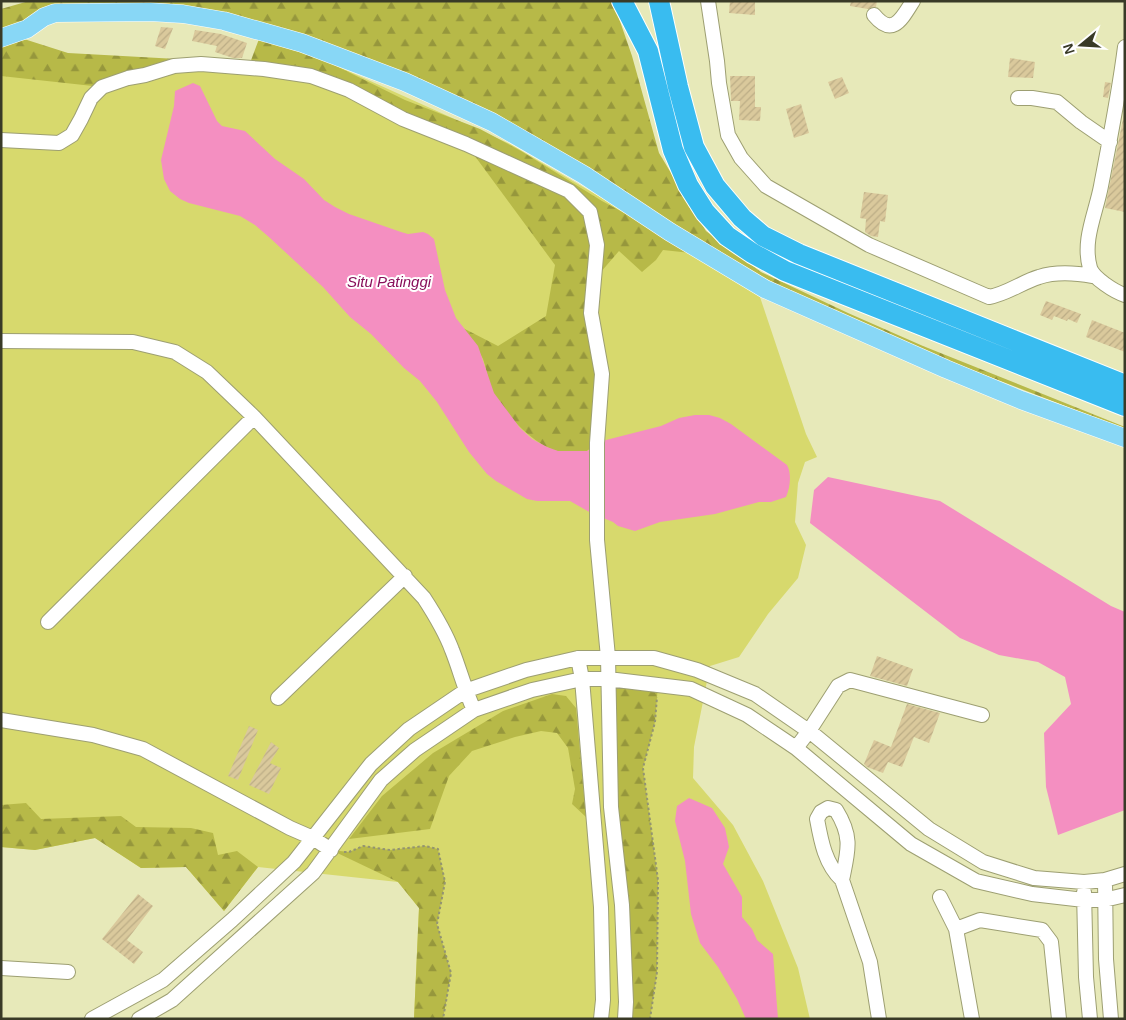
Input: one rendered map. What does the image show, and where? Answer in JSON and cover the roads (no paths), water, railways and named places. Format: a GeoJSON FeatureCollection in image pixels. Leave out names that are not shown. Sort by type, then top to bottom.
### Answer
{"type":"FeatureCollection","features":[{"type":"Feature","properties":{"kind":"highway"},"geometry":{"type":"LineString","coordinates":[[622,1],[648,50]]}},
{"type":"Feature","properties":{"kind":"highway"},"geometry":{"type":"LineString","coordinates":[[637,1],[673,150],[688,185],[706,212],[727,236],[752,253],[785,271],[1125,406]]}},
{"type":"Feature","properties":{"kind":"highway"},"geometry":{"type":"LineString","coordinates":[[659,1],[694,146],[715,186],[742,218],[764,236],[798,254],[1125,385]]}},
{"type":"Feature","properties":{"kind":"main road"},"geometry":{"type":"LineString","coordinates":[[1,38],[27,29],[44,17],[55,13],[150,12],[183,14],[224,21],[302,43],[405,82],[492,122],[584,175],[670,232],[765,289],[1021,400],[1125,438]]}},
{"type":"Feature","properties":{"kind":"street"},"geometry":{"type":"LineString","coordinates":[[708,1],[728,136],[741,158],[766,186],[869,245],[989,297],[1000,295],[1040,276],[1072,272],[1093,276],[1125,295]]}},
{"type":"Feature","properties":{"kind":"street"},"geometry":{"type":"LineString","coordinates":[[874,15],[882,24],[897,23],[902,19],[913,1]]}},
{"type":"Feature","properties":{"kind":"street"},"geometry":{"type":"LineString","coordinates":[[1093,276],[1086,243],[1099,198],[1119,96],[1124,55]]}},
{"type":"Feature","properties":{"kind":"street"},"geometry":{"type":"LineString","coordinates":[[1,140],[59,143],[72,135],[82,119],[91,98],[102,87],[128,78],[174,66],[201,64],[264,69],[310,76],[349,90],[403,119],[466,144],[569,191],[590,212],[597,245],[590,313],[602,374],[597,443],[598,540],[608,657],[612,807],[622,905],[625,1019]]}},
{"type":"Feature","properties":{"kind":"street"},"geometry":{"type":"LineString","coordinates":[[1018,98],[1032,98],[1060,103],[1081,122],[1110,142]]}},
{"type":"Feature","properties":{"kind":"street"},"geometry":{"type":"LineString","coordinates":[[1,341],[133,342],[175,352],[207,372],[254,417],[424,598],[442,626],[474,710]]}},
{"type":"Feature","properties":{"kind":"street"},"geometry":{"type":"LineString","coordinates":[[48,622],[254,417]]}},
{"type":"Feature","properties":{"kind":"street"},"geometry":{"type":"LineString","coordinates":[[278,698],[405,576]]}},
{"type":"Feature","properties":{"kind":"street"},"geometry":{"type":"LineString","coordinates":[[578,658],[582,679],[601,907],[603,1000],[601,1019]]}},
{"type":"Feature","properties":{"kind":"street"},"geometry":{"type":"LineString","coordinates":[[92,1019],[163,980],[232,920],[294,862],[371,764],[409,729],[466,691],[526,670],[578,658],[654,658],[697,670],[755,694],[810,731],[929,829],[983,862],[1034,878],[1084,882],[1104,880],[1125,874]]}},
{"type":"Feature","properties":{"kind":"street"},"geometry":{"type":"LineString","coordinates":[[139,1019],[155,1015],[314,873],[381,780],[415,750],[474,710],[532,690],[582,679],[608,679],[691,690],[739,711],[796,748],[911,844],[976,881],[1032,894],[1084,900],[1104,900],[1125,894]]}},
{"type":"Feature","properties":{"kind":"street"},"geometry":{"type":"LineString","coordinates":[[796,748],[810,731],[838,686],[850,680],[982,715]]}},
{"type":"Feature","properties":{"kind":"street"},"geometry":{"type":"LineString","coordinates":[[1,720],[93,735],[144,749],[290,828],[314,838],[331,850]]}},
{"type":"Feature","properties":{"kind":"street"},"geometry":{"type":"LineString","coordinates":[[842,880],[870,962],[879,1019]]}},
{"type":"Feature","properties":{"kind":"street"},"geometry":{"type":"LineString","coordinates":[[1104,880],[1106,959],[1111,1019]]}},
{"type":"Feature","properties":{"kind":"street"},"geometry":{"type":"LineString","coordinates":[[1084,882],[1086,977],[1090,1019]]}},
{"type":"Feature","properties":{"kind":"street"},"geometry":{"type":"LineString","coordinates":[[940,897],[956,929],[972,1019]]}},
{"type":"Feature","properties":{"kind":"street"},"geometry":{"type":"LineString","coordinates":[[956,929],[980,920],[1042,930],[1051,942],[1059,1019]]}},
{"type":"Feature","properties":{"kind":"street"},"geometry":{"type":"LineString","coordinates":[[1087,961],[1106,959]]}},
{"type":"Feature","properties":{"kind":"street"},"geometry":{"type":"LineString","coordinates":[[1,968],[68,972]]}},
{"type":"Feature","properties":{"kind":"street"},"geometry":{"type":"LineString","coordinates":[[146,990],[155,1015]]}},
{"type":"Feature","properties":{"kind":"street"},"geometry":{"type":"LineString","coordinates":[[124,1002],[131,1019]]}},
{"type":"Feature","properties":{"kind":"water","name":"Situ Patinggi"},"geometry":{"type":"Polygon","coordinates":[[[193,83],[200,86],[217,121],[222,126],[245,131],[275,159],[304,179],[324,200],[349,214],[408,234],[423,232],[434,239],[445,290],[456,318],[478,346],[494,393],[520,428],[532,439],[558,451],[587,451],[606,440],[661,426],[679,418],[709,415],[731,424],[787,465],[790,481],[786,497],[715,514],[660,522],[635,531],[618,526],[570,501],[537,501],[527,499],[496,481],[487,474],[469,452],[437,402],[420,381],[404,368],[371,334],[350,317],[323,287],[270,238],[255,225],[240,216],[189,203],[170,191],[164,179],[161,160],[174,106],[175,91],[193,83]]]}},
{"type":"Feature","properties":{"kind":"water"},"geometry":{"type":"Polygon","coordinates":[[[828,477],[940,501],[1111,606],[1125,612],[1125,810],[1058,835],[1046,787],[1044,733],[1071,704],[1065,677],[1038,662],[999,655],[960,638],[810,523],[814,490],[828,477]]]}},
{"type":"Feature","properties":{"kind":"water"},"geometry":{"type":"Polygon","coordinates":[[[689,798],[712,808],[725,828],[729,847],[723,864],[742,897],[742,917],[752,929],[757,940],[773,954],[778,1019],[746,1019],[737,999],[718,967],[700,943],[691,914],[685,861],[675,821],[677,806],[689,798]]]}}]}
